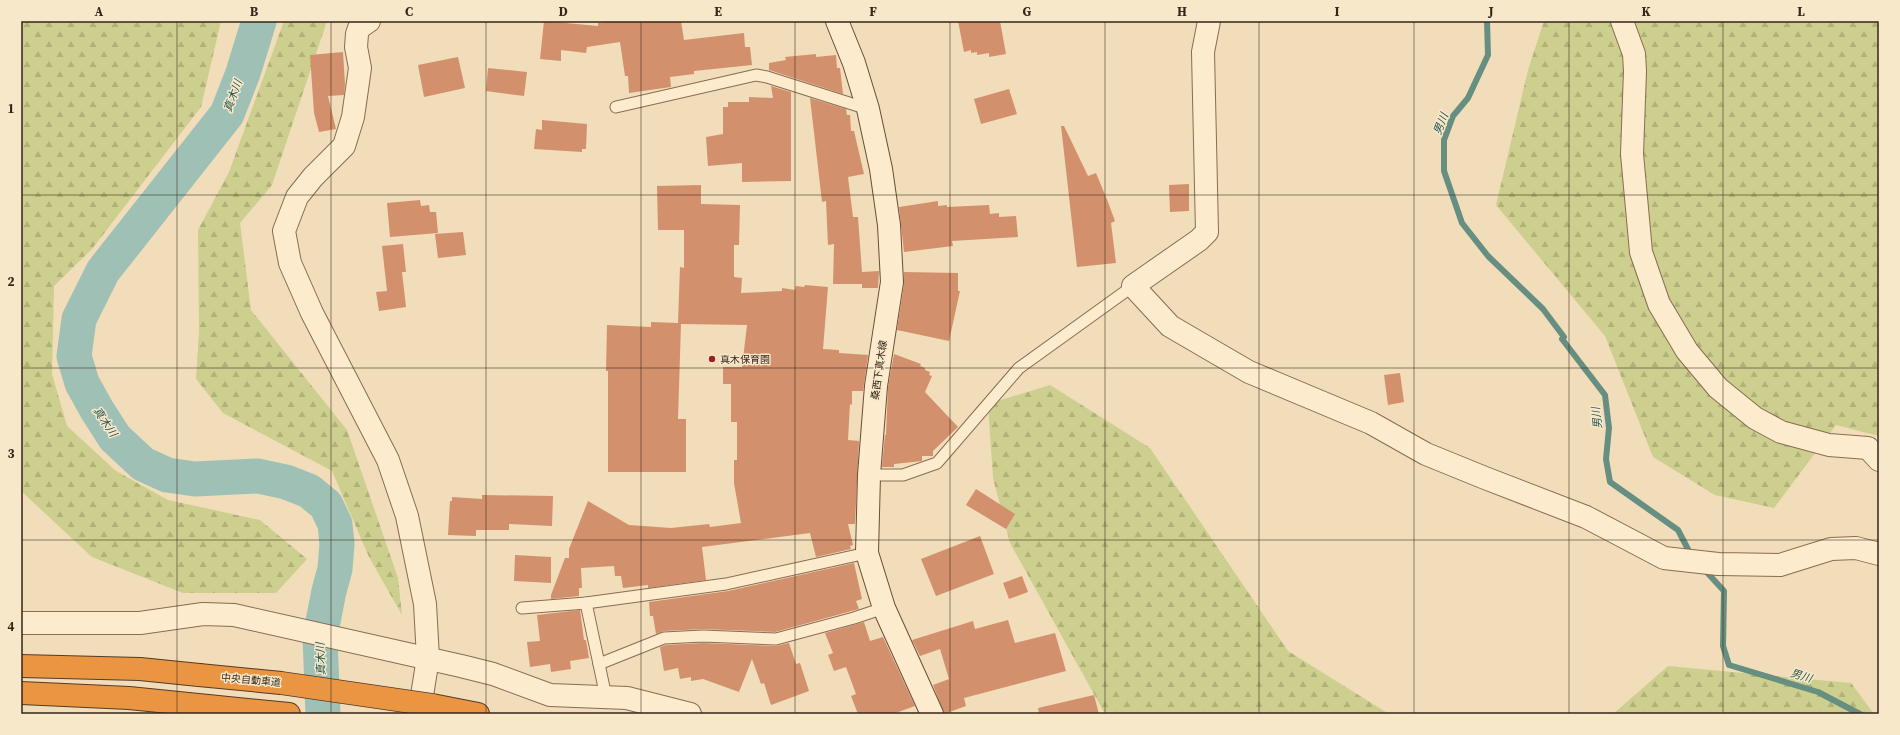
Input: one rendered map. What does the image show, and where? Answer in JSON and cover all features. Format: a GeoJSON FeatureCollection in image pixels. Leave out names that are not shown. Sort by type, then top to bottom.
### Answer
{"type":"FeatureCollection","features":[{"type":"Feature","properties":{"kind":"highway","name":"中央自動車道"},"geometry":{"type":"LineString","coordinates":[[21,666],[140,669],[281,683],[426,710],[478,714]]}},
{"type":"Feature","properties":{"kind":"highway"},"geometry":{"type":"LineString","coordinates":[[21,693],[129,698],[289,714]]}},
{"type":"Feature","properties":{"kind":"street"},"geometry":{"type":"LineString","coordinates":[[369,21],[359,28],[357,34],[356,47],[360,68],[353,117],[344,146],[313,177],[297,197],[284,231],[290,263],[312,313],[388,460],[407,516],[425,604],[428,658],[426,710]]}},
{"type":"Feature","properties":{"kind":"street","name":"桑西下真木線"},"geometry":{"type":"LineString","coordinates":[[837,21],[854,63],[868,109],[883,183],[889,225],[892,282],[876,386],[869,475],[867,553],[884,608],[932,714]]}},
{"type":"Feature","properties":{"kind":"street"},"geometry":{"type":"LineString","coordinates":[[1209,21],[1203,52],[1207,232],[1199,240],[1133,286],[1170,326],[1249,372],[1371,423],[1434,457],[1586,517],[1664,558],[1718,564],[1780,565],[1831,549],[1856,548],[1879,554]]}},
{"type":"Feature","properties":{"kind":"street"},"geometry":{"type":"LineString","coordinates":[[1622,21],[1634,54],[1636,71],[1632,154],[1641,252],[1660,304],[1683,345],[1718,388],[1755,418],[1781,432],[1829,445],[1868,448],[1879,460]]}},
{"type":"Feature","properties":{"kind":"street"},"geometry":{"type":"LineString","coordinates":[[21,623],[140,623],[203,614],[234,615],[493,674],[550,695],[628,698],[690,714]]}},
{"type":"Feature","properties":{"kind":"lane"},"geometry":{"type":"LineString","coordinates":[[616,107],[756,75],[767,77],[791,86],[868,109]]}},
{"type":"Feature","properties":{"kind":"lane"},"geometry":{"type":"LineString","coordinates":[[869,475],[903,475],[937,463],[1019,368],[1133,286]]}},
{"type":"Feature","properties":{"kind":"lane"},"geometry":{"type":"LineString","coordinates":[[522,608],[586,603],[726,584],[867,553]]}},
{"type":"Feature","properties":{"kind":"lane"},"geometry":{"type":"LineString","coordinates":[[586,603],[606,697]]}},
{"type":"Feature","properties":{"kind":"lane"},"geometry":{"type":"LineString","coordinates":[[600,664],[664,638],[704,636],[776,638],[854,618],[884,608]]}},
{"type":"Feature","properties":{"kind":"green space"},"geometry":{"type":"Polygon","coordinates":[[[21,21],[221,21],[201,107],[92,249],[54,286],[52,374],[67,426],[116,471],[168,500],[260,520],[307,559],[276,593],[183,593],[92,557],[21,491],[21,21]]]}},
{"type":"Feature","properties":{"kind":"green space"},"geometry":{"type":"Polygon","coordinates":[[[284,21],[327,21],[272,185],[240,223],[251,310],[347,430],[398,578],[402,615],[369,557],[332,471],[223,413],[196,379],[199,332],[198,230],[229,172],[284,21]]]}},
{"type":"Feature","properties":{"kind":"green space"},"geometry":{"type":"Polygon","coordinates":[[[1544,21],[1879,21],[1879,436],[1836,425],[1774,508],[1715,495],[1653,457],[1605,336],[1496,205],[1528,70],[1544,21]]]}},
{"type":"Feature","properties":{"kind":"green space"},"geometry":{"type":"Polygon","coordinates":[[[1050,385],[1150,448],[1288,651],[1389,714],[1105,714],[1010,543],[993,478],[988,404],[1050,385]]]}},
{"type":"Feature","properties":{"kind":"green space"},"geometry":{"type":"Polygon","coordinates":[[[1668,666],[1851,683],[1874,714],[1613,714],[1668,666]]]}},
{"type":"Feature","properties":{"kind":"building"},"geometry":{"type":"Polygon","coordinates":[[[544,21],[598,26],[598,23],[617,21],[681,21],[684,40],[744,33],[745,47],[750,47],[752,65],[694,71],[694,74],[670,77],[671,87],[629,93],[628,76],[625,76],[620,42],[587,47],[586,53],[561,50],[561,61],[540,59],[544,21]]]}},
{"type":"Feature","properties":{"kind":"building"},"geometry":{"type":"Polygon","coordinates":[[[958,21],[1000,21],[1006,54],[989,57],[989,53],[977,55],[977,52],[971,53],[971,50],[964,52],[958,21]]]}},
{"type":"Feature","properties":{"kind":"building"},"geometry":{"type":"Polygon","coordinates":[[[343,52],[345,84],[344,95],[328,96],[336,129],[319,132],[314,113],[310,55],[343,52]]]}},
{"type":"Feature","properties":{"kind":"building"},"geometry":{"type":"Polygon","coordinates":[[[816,54],[816,57],[836,55],[837,68],[840,68],[843,94],[769,70],[769,63],[786,60],[785,57],[816,54]]]}},
{"type":"Feature","properties":{"kind":"building"},"geometry":{"type":"Polygon","coordinates":[[[458,57],[465,88],[424,97],[418,65],[458,57]]]}},
{"type":"Feature","properties":{"kind":"building"},"geometry":{"type":"Polygon","coordinates":[[[488,68],[527,72],[524,96],[486,91],[488,68]]]}},
{"type":"Feature","properties":{"kind":"building"},"geometry":{"type":"Polygon","coordinates":[[[771,86],[791,92],[791,181],[742,182],[742,163],[708,166],[706,137],[723,134],[723,107],[728,107],[728,102],[749,102],[749,97],[773,98],[771,86]]]}},
{"type":"Feature","properties":{"kind":"building"},"geometry":{"type":"Polygon","coordinates":[[[1009,89],[1017,114],[981,124],[974,99],[1009,89]]]}},
{"type":"Feature","properties":{"kind":"building"},"geometry":{"type":"Polygon","coordinates":[[[810,98],[846,109],[847,115],[850,115],[851,131],[854,131],[864,174],[848,177],[853,217],[858,217],[862,272],[879,271],[878,288],[862,288],[862,284],[833,284],[834,244],[828,245],[826,201],[822,202],[810,98]]]}},
{"type":"Feature","properties":{"kind":"building"},"geometry":{"type":"Polygon","coordinates":[[[542,120],[587,124],[586,149],[582,149],[582,152],[534,149],[536,129],[542,130],[542,120]]]}},
{"type":"Feature","properties":{"kind":"building"},"geometry":{"type":"Polygon","coordinates":[[[1061,126],[1064,126],[1088,176],[1096,173],[1108,202],[1115,221],[1111,223],[1116,263],[1077,267],[1061,126]]]}},
{"type":"Feature","properties":{"kind":"building"},"geometry":{"type":"Polygon","coordinates":[[[1189,184],[1189,211],[1170,212],[1169,185],[1189,184]]]}},
{"type":"Feature","properties":{"kind":"building"},"geometry":{"type":"Polygon","coordinates":[[[701,185],[701,204],[740,205],[739,245],[734,245],[734,277],[742,278],[741,293],[782,291],[782,288],[795,290],[796,286],[804,287],[805,285],[828,287],[823,349],[839,350],[839,353],[868,355],[863,391],[852,391],[852,405],[850,404],[848,440],[859,441],[855,524],[848,524],[853,545],[850,546],[851,549],[816,557],[810,533],[702,547],[706,580],[648,588],[648,585],[623,588],[621,576],[615,576],[614,566],[581,568],[582,588],[579,588],[579,596],[551,599],[551,595],[565,558],[569,558],[569,549],[588,501],[629,525],[671,528],[709,524],[710,527],[741,523],[734,483],[734,460],[737,460],[737,422],[731,422],[731,384],[723,384],[723,367],[742,367],[747,325],[681,324],[678,419],[686,419],[686,472],[608,472],[608,371],[606,371],[607,325],[651,327],[651,322],[678,323],[680,267],[684,268],[684,230],[658,230],[657,186],[701,185]]]}},
{"type":"Feature","properties":{"kind":"building"},"geometry":{"type":"Polygon","coordinates":[[[420,200],[421,206],[429,205],[430,212],[436,212],[438,233],[390,237],[387,203],[420,200]]]}},
{"type":"Feature","properties":{"kind":"building"},"geometry":{"type":"Polygon","coordinates":[[[938,201],[938,206],[947,205],[947,207],[989,205],[990,214],[999,213],[999,217],[1016,216],[1018,237],[952,241],[953,246],[904,252],[899,207],[938,201]]]}},
{"type":"Feature","properties":{"kind":"building"},"geometry":{"type":"Polygon","coordinates":[[[463,232],[466,255],[438,258],[435,234],[463,232]]]}},
{"type":"Feature","properties":{"kind":"building"},"geometry":{"type":"Polygon","coordinates":[[[403,244],[406,272],[402,272],[406,307],[379,311],[376,292],[387,291],[382,246],[403,244]]]}},
{"type":"Feature","properties":{"kind":"building"},"geometry":{"type":"Polygon","coordinates":[[[904,272],[958,273],[958,291],[960,291],[949,341],[897,330],[904,284],[904,272]]]}},
{"type":"Feature","properties":{"kind":"building"},"geometry":{"type":"Polygon","coordinates":[[[894,354],[921,364],[920,366],[930,372],[929,375],[932,376],[925,392],[958,427],[933,451],[933,456],[922,456],[922,461],[894,464],[894,467],[882,467],[886,435],[888,387],[894,354]]]}},
{"type":"Feature","properties":{"kind":"building"},"geometry":{"type":"Polygon","coordinates":[[[1400,373],[1404,402],[1388,405],[1384,375],[1400,373]]]}},
{"type":"Feature","properties":{"kind":"building"},"geometry":{"type":"Polygon","coordinates":[[[976,489],[1015,514],[1006,529],[966,505],[976,489]]]}},
{"type":"Feature","properties":{"kind":"building"},"geometry":{"type":"Polygon","coordinates":[[[482,495],[553,496],[552,526],[509,524],[509,530],[476,530],[476,536],[448,535],[450,501],[452,501],[452,497],[482,499],[482,495]]]}},
{"type":"Feature","properties":{"kind":"building"},"geometry":{"type":"Polygon","coordinates":[[[980,536],[994,574],[936,596],[921,559],[980,536]]]}},
{"type":"Feature","properties":{"kind":"building"},"geometry":{"type":"Polygon","coordinates":[[[515,555],[551,557],[551,583],[514,581],[515,555]]]}},
{"type":"Feature","properties":{"kind":"building"},"geometry":{"type":"Polygon","coordinates":[[[854,563],[862,599],[856,601],[859,609],[775,632],[703,629],[664,631],[656,634],[653,616],[650,616],[649,602],[728,591],[854,563]]]}},
{"type":"Feature","properties":{"kind":"building"},"geometry":{"type":"Polygon","coordinates":[[[1022,576],[1028,592],[1009,599],[1003,583],[1022,576]]]}},
{"type":"Feature","properties":{"kind":"building"},"geometry":{"type":"Polygon","coordinates":[[[580,610],[584,640],[586,640],[589,658],[570,661],[571,669],[551,672],[550,664],[530,667],[527,642],[540,641],[537,615],[580,610]]]}},
{"type":"Feature","properties":{"kind":"building"},"geometry":{"type":"Polygon","coordinates":[[[1008,620],[1015,643],[1055,633],[1066,671],[964,698],[966,706],[944,714],[933,685],[949,679],[940,649],[920,656],[912,640],[973,621],[975,629],[1008,620]]]}},
{"type":"Feature","properties":{"kind":"building"},"geometry":{"type":"Polygon","coordinates":[[[864,622],[870,641],[883,637],[915,706],[893,714],[858,714],[851,696],[856,694],[846,667],[834,671],[828,655],[833,653],[825,633],[864,622]]]}},
{"type":"Feature","properties":{"kind":"building"},"geometry":{"type":"Polygon","coordinates":[[[703,643],[776,646],[789,643],[796,664],[800,663],[809,691],[771,705],[764,683],[761,684],[752,659],[739,692],[703,679],[691,681],[691,677],[680,679],[678,668],[664,671],[660,647],[666,645],[703,643]]]}},
{"type":"Feature","properties":{"kind":"building"},"geometry":{"type":"Polygon","coordinates":[[[1094,695],[1099,714],[1039,714],[1038,708],[1094,695]]]}},
{"type":"Feature","properties":{"kind":"waterway","name":"真木川"},"geometry":{"type":"LineString","coordinates":[[259,21],[243,73],[227,114],[103,271],[79,319],[74,356],[82,383],[97,410],[115,438],[143,464],[167,475],[195,479],[258,476],[286,482],[309,491],[326,505],[335,524],[337,544],[335,569],[320,637],[323,714]]}},
{"type":"Feature","properties":{"kind":"waterway","name":"男川"},"geometry":{"type":"LineString","coordinates":[[1487,21],[1488,55],[1468,98],[1453,116],[1444,140],[1444,171],[1462,223],[1488,256],[1543,309],[1564,337],[1562,339],[1605,395],[1609,428],[1606,459],[1610,482],[1678,530],[1691,555]]}},
{"type":"Feature","properties":{"kind":"waterway","name":"男川"},"geometry":{"type":"LineString","coordinates":[[1703,568],[1724,591],[1723,646],[1729,665],[1818,692],[1860,714]]}},
{"type":"Feature","properties":{"kind":"place","name":"真木保育園"},"geometry":{"type":"Point","coordinates":[712,359]}}]}
